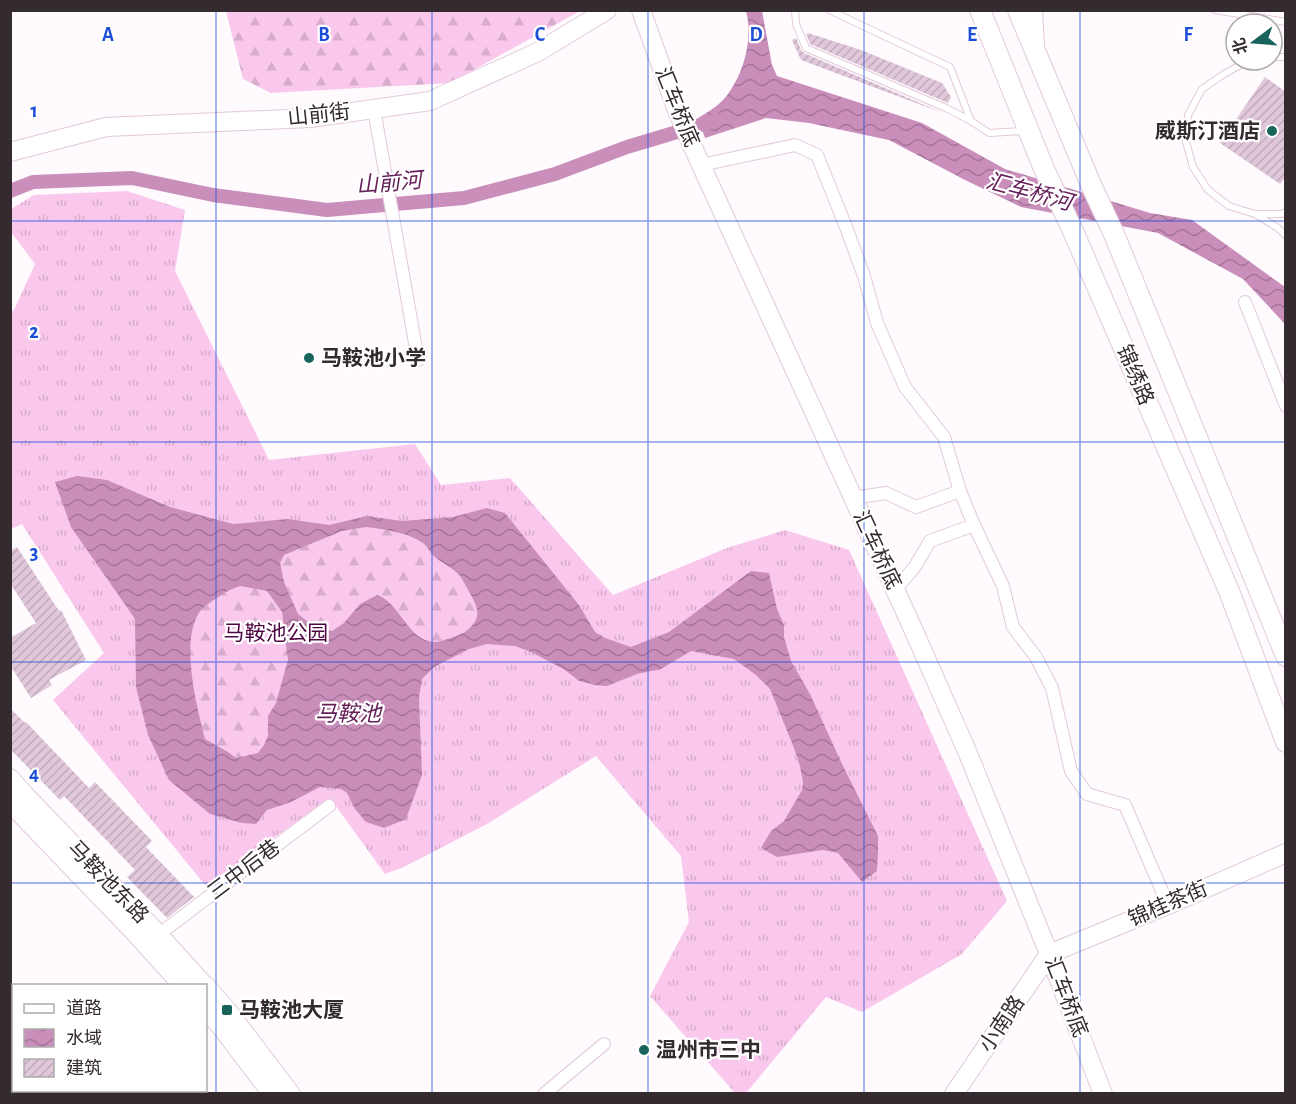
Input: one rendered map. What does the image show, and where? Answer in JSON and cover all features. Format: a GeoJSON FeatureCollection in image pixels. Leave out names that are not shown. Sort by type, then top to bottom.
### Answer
{"type":"FeatureCollection","features":[{"type":"Feature","properties":{"kind":"main road","name":"锦绣路"},"geometry":{"type":"LineString","coordinates":[[980,10],[1044,169],[1073,231],[1228,591],[1286,742]]}},
{"type":"Feature","properties":{"kind":"main road","name":"锦绣路"},"geometry":{"type":"LineString","coordinates":[[1018,10],[1114,234],[1285,654]]}},
{"type":"Feature","properties":{"kind":"street","name":"山前街"},"geometry":{"type":"LineString","coordinates":[[10,152],[106,127],[310,118],[430,101],[538,52],[607,10]]}},
{"type":"Feature","properties":{"kind":"street","name":"汇车桥底"},"geometry":{"type":"LineString","coordinates":[[641,10],[678,112],[698,159],[967,751],[1103,1094]]}},
{"type":"Feature","properties":{"kind":"street"},"geometry":{"type":"LineString","coordinates":[[1034,10],[1035,50]]}},
{"type":"Feature","properties":{"kind":"street"},"geometry":{"type":"LineString","coordinates":[[374,109],[418,360]]}},
{"type":"Feature","properties":{"kind":"street"},"geometry":{"type":"LineString","coordinates":[[698,159],[795,145],[817,155],[864,276],[877,323],[905,387],[944,437],[960,491],[1003,586],[1013,627],[1036,657],[1052,688],[1071,771],[1087,794],[1125,805],[1168,905]]}},
{"type":"Feature","properties":{"kind":"street"},"geometry":{"type":"LineString","coordinates":[[1245,302],[1286,406]]}},
{"type":"Feature","properties":{"kind":"street"},"geometry":{"type":"LineString","coordinates":[[853,498],[886,493],[916,507],[960,491]]}},
{"type":"Feature","properties":{"kind":"street"},"geometry":{"type":"LineString","coordinates":[[895,590],[914,568],[930,541],[974,525]]}},
{"type":"Feature","properties":{"kind":"street","name":"马鞍池东路"},"geometry":{"type":"LineString","coordinates":[[10,778],[14,802],[181,984]]}},
{"type":"Feature","properties":{"kind":"street","name":"马鞍池东路"},"geometry":{"type":"LineString","coordinates":[[14,802],[158,935],[203,984]]}},
{"type":"Feature","properties":{"kind":"street","name":"三中后巷"},"geometry":{"type":"LineString","coordinates":[[158,935],[329,806]]}},
{"type":"Feature","properties":{"kind":"street","name":"锦桂茶街"},"geometry":{"type":"LineString","coordinates":[[1049,954],[1286,853]]}},
{"type":"Feature","properties":{"kind":"street","name":"小南路"},"geometry":{"type":"LineString","coordinates":[[954,1094],[1049,954]]}},
{"type":"Feature","properties":{"kind":"street","name":"马鞍池东路"},"geometry":{"type":"LineString","coordinates":[[207,988],[227,1010],[291,1094]]}},
{"type":"Feature","properties":{"kind":"street"},"geometry":{"type":"LineString","coordinates":[[207,1013],[221,1027],[272,1094]]}},
{"type":"Feature","properties":{"kind":"street"},"geometry":{"type":"LineString","coordinates":[[544,1094],[604,1044]]}},
{"type":"Feature","properties":{"kind":"lane"},"geometry":{"type":"LineString","coordinates":[[795,10],[796,24],[806,48],[946,108],[989,133],[1028,130]]}},
{"type":"Feature","properties":{"kind":"lane"},"geometry":{"type":"LineString","coordinates":[[829,10],[950,67],[971,121]]}},
{"type":"Feature","properties":{"kind":"lane"},"geometry":{"type":"LineString","coordinates":[[1215,10],[1286,22]]}},
{"type":"Feature","properties":{"kind":"lane"},"geometry":{"type":"LineString","coordinates":[[1228,72],[1202,89],[1188,115],[1186,142],[1193,167],[1208,190],[1229,206],[1255,214],[1278,228],[1286,236]]}},
{"type":"Feature","properties":{"kind":"lane"},"geometry":{"type":"LineString","coordinates":[[1195,84],[1202,89]]}},
{"type":"Feature","properties":{"kind":"lane"},"geometry":{"type":"LineString","coordinates":[[1255,214],[1286,213]]}},
{"type":"Feature","properties":{"kind":"green space"},"geometry":{"type":"Polygon","coordinates":[[[226,11],[580,11],[450,83],[271,93],[243,79],[226,11]]]}},
{"type":"Feature","properties":{"kind":"green space","name":"马鞍池公园"},"geometry":{"type":"Polygon","coordinates":[[[127,191],[185,210],[175,271],[269,460],[415,444],[441,485],[510,478],[613,595],[727,548],[785,530],[849,550],[1007,901],[962,954],[862,1012],[826,997],[746,1093],[735,1093],[650,996],[689,922],[681,856],[596,756],[487,824],[404,867],[385,874],[330,798],[206,886],[53,700],[104,653],[22,524],[11,529],[11,311],[14,310],[35,264],[11,232],[11,209],[34,195],[127,191]]]}},
{"type":"Feature","properties":{"kind":"green space"},"geometry":{"type":"Polygon","coordinates":[[[366,527],[384,529],[424,543],[433,555],[459,574],[478,607],[473,624],[462,634],[435,642],[412,632],[402,617],[360,604],[344,623],[332,631],[317,629],[298,614],[284,582],[280,563],[284,555],[342,531],[366,527]]]}},
{"type":"Feature","properties":{"kind":"green space"},"geometry":{"type":"Polygon","coordinates":[[[241,586],[267,591],[282,612],[289,660],[276,703],[268,716],[268,736],[264,745],[259,753],[235,758],[205,739],[194,690],[190,652],[196,619],[204,607],[222,594],[241,586]]]}},
{"type":"Feature","properties":{"kind":"water","name":"汇车桥河"},"geometry":{"type":"Polygon","coordinates":[[[746,11],[762,11],[772,65],[777,76],[922,123],[1005,169],[1150,213],[1192,220],[1285,287],[1285,324],[1243,279],[1158,233],[1021,207],[889,140],[809,123],[766,118],[705,138],[698,118],[724,99],[744,63],[749,31],[746,11]]]}},
{"type":"Feature","properties":{"kind":"water","name":"马鞍池"},"geometry":{"type":"Polygon","coordinates":[[[77,476],[107,480],[170,507],[233,524],[288,519],[329,525],[367,516],[402,521],[453,517],[487,508],[505,513],[579,605],[595,632],[631,647],[669,632],[751,571],[769,573],[777,609],[784,625],[784,637],[791,661],[810,694],[878,836],[877,871],[862,882],[838,853],[823,850],[777,857],[761,848],[771,831],[784,821],[802,790],[800,766],[794,748],[770,689],[756,675],[734,659],[691,651],[661,669],[637,674],[607,686],[579,681],[565,670],[515,646],[487,644],[469,649],[434,667],[422,679],[419,697],[422,775],[406,819],[384,828],[366,822],[355,809],[347,793],[341,789],[320,787],[291,802],[267,810],[256,824],[242,823],[210,814],[169,780],[148,735],[136,687],[135,619],[71,527],[55,482],[77,476]],[[366,527],[342,531],[284,555],[280,563],[284,582],[298,614],[317,629],[332,631],[344,623],[360,604],[377,595],[392,606],[418,636],[426,640],[435,642],[446,640],[471,627],[477,616],[476,606],[459,575],[417,540],[396,532],[366,527]],[[241,586],[228,591],[204,607],[196,619],[190,651],[194,690],[205,739],[236,758],[258,753],[264,745],[268,736],[268,716],[276,703],[288,660],[282,612],[267,591],[241,586]]]}},
{"type":"Feature","properties":{"kind":"building"},"geometry":{"type":"Polygon","coordinates":[[[806,34],[861,50],[942,83],[951,97],[948,103],[810,44],[806,34]]]}},
{"type":"Feature","properties":{"kind":"building"},"geometry":{"type":"Polygon","coordinates":[[[796,38],[804,53],[943,113],[801,60],[792,40],[796,38]]]}},
{"type":"Feature","properties":{"kind":"building"},"geometry":{"type":"Polygon","coordinates":[[[1265,77],[1286,92],[1286,177],[1280,184],[1220,143],[1265,77]]]}},
{"type":"Feature","properties":{"kind":"building"},"geometry":{"type":"Polygon","coordinates":[[[17,547],[59,611],[61,610],[86,660],[49,680],[52,685],[31,698],[10,665],[10,638],[36,623],[10,583],[10,551],[17,547]]]}},
{"type":"Feature","properties":{"kind":"building"},"geometry":{"type":"Polygon","coordinates":[[[10,708],[89,788],[95,782],[152,841],[146,847],[194,897],[167,918],[127,877],[135,870],[64,796],[60,800],[10,749],[10,708]]]}},
{"type":"Feature","properties":{"kind":"waterway","name":"山前河"},"geometry":{"type":"LineString","coordinates":[[10,191],[33,182],[132,178],[213,195],[327,210],[464,198],[555,174],[627,147],[717,120]]}},
{"type":"Feature","properties":{"kind":"place","name":"威斯汀酒店"},"geometry":{"type":"Point","coordinates":[1272,131]}},
{"type":"Feature","properties":{"kind":"place","name":"马鞍池小学"},"geometry":{"type":"Point","coordinates":[309,358]}},
{"type":"Feature","properties":{"kind":"place","name":"马鞍池大厦"},"geometry":{"type":"Point","coordinates":[227,1010]}},
{"type":"Feature","properties":{"kind":"place","name":"温州市三中"},"geometry":{"type":"Point","coordinates":[644,1050]}}]}
